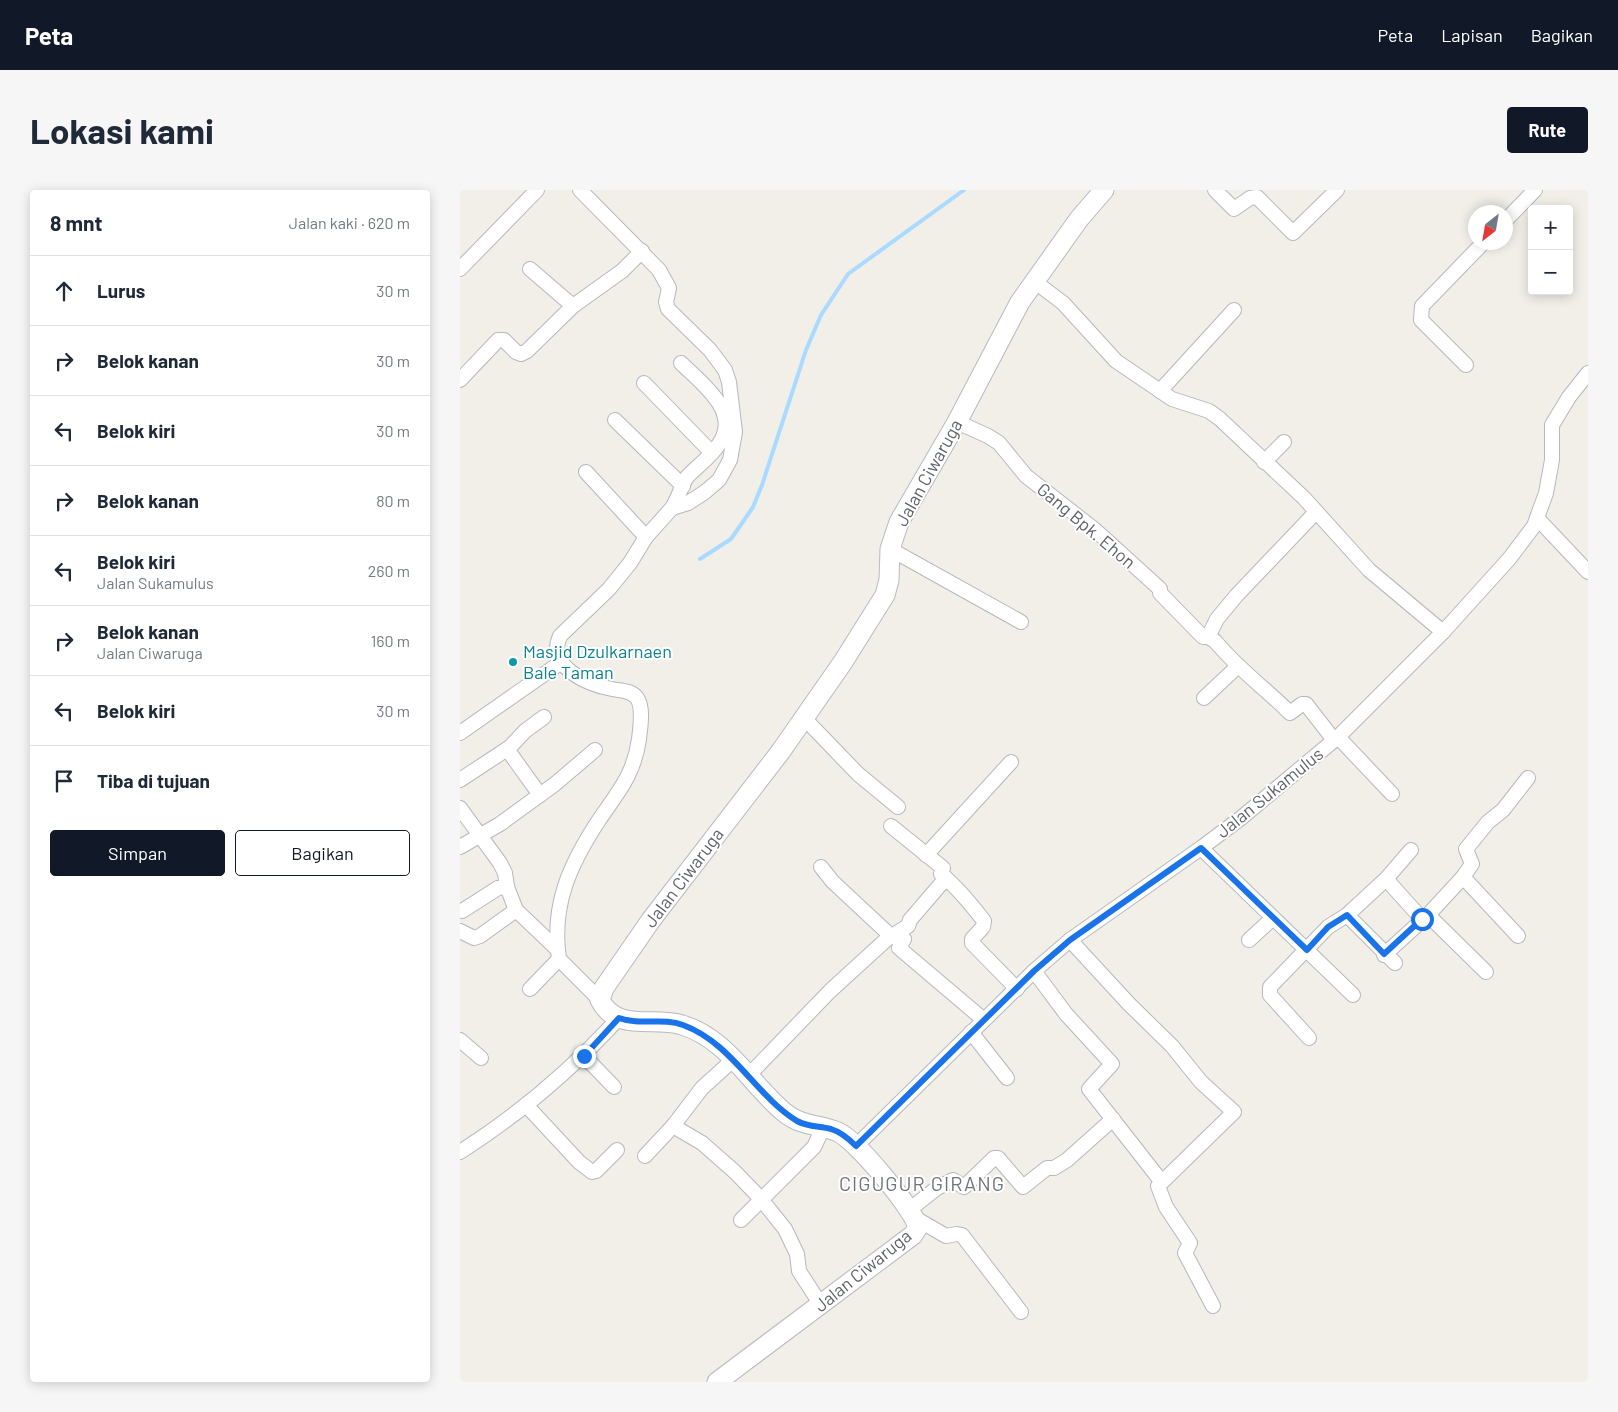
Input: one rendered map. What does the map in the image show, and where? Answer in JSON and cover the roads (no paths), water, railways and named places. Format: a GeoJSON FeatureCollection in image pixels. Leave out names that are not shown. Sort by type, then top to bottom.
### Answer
{"type":"FeatureCollection","features":[{"type":"Feature","properties":{"kind":"street"},"geometry":{"type":"LineString","coordinates":[[460,269],[537,190]]}},
{"type":"Feature","properties":{"kind":"street"},"geometry":{"type":"LineString","coordinates":[[580,190],[642,251],[667,280],[669,288],[666,302],[668,309],[718,360],[729,382],[735,432],[730,460],[719,480],[705,492],[688,503],[672,508]]}},
{"type":"Feature","properties":{"kind":"street","name":"Jalan Ciwaruga"},"geometry":{"type":"LineString","coordinates":[[600,1000],[604,988],[651,920],[781,751],[843,662],[885,596],[889,580],[890,549],[899,522],[957,422],[1020,302],[1079,219],[1104,190]]}},
{"type":"Feature","properties":{"kind":"street"},"geometry":{"type":"LineString","coordinates":[[1215,190],[1234,209],[1250,198],[1258,197],[1293,233],[1337,190]]}},
{"type":"Feature","properties":{"kind":"street"},"geometry":{"type":"LineString","coordinates":[[1513,213],[1535,190]]}},
{"type":"Feature","properties":{"kind":"street"},"geometry":{"type":"LineString","coordinates":[[1466,365],[1421,320],[1422,306],[1476,250]]}},
{"type":"Feature","properties":{"kind":"street"},"geometry":{"type":"LineString","coordinates":[[460,380],[498,340],[504,340],[516,352],[521,354],[573,306],[622,271],[642,251]]}},
{"type":"Feature","properties":{"kind":"street"},"geometry":{"type":"LineString","coordinates":[[530,269],[573,306]]}},
{"type":"Feature","properties":{"kind":"street"},"geometry":{"type":"LineString","coordinates":[[1034,281],[1063,303],[1116,361],[1172,398],[1209,411],[1304,498],[1315,513],[1368,570],[1443,632]]}},
{"type":"Feature","properties":{"kind":"street"},"geometry":{"type":"LineString","coordinates":[[1160,391],[1234,310]]}},
{"type":"Feature","properties":{"kind":"street"},"geometry":{"type":"LineString","coordinates":[[530,989],[559,954],[556,924],[564,885],[577,857],[624,786],[636,759],[640,731],[640,707],[636,697],[631,693],[613,690],[582,678],[560,663],[556,651],[560,636],[609,589],[630,563],[646,537],[672,508],[680,496],[686,479],[719,445],[724,435],[725,412],[718,400],[681,363]]}},
{"type":"Feature","properties":{"kind":"street","name":"Jalan Sukamulus"},"geometry":{"type":"LineString","coordinates":[[856,1146],[1034,971],[1070,940],[1201,848],[1336,739],[1443,632],[1509,559],[1534,526],[1546,493],[1552,460],[1552,425],[1569,397],[1588,373]]}},
{"type":"Feature","properties":{"kind":"street"},"geometry":{"type":"LineString","coordinates":[[644,383],[711,452]]}},
{"type":"Feature","properties":{"kind":"street"},"geometry":{"type":"LineString","coordinates":[[615,420],[683,486]]}},
{"type":"Feature","properties":{"kind":"street","name":"Gang Bpk. Ehon"},"geometry":{"type":"LineString","coordinates":[[957,422],[999,443],[1026,476],[1094,529],[1160,589],[1160,593],[1203,637],[1208,637],[1215,641],[1237,667],[1290,713],[1302,704],[1306,704],[1336,739]]}},
{"type":"Feature","properties":{"kind":"street"},"geometry":{"type":"LineString","coordinates":[[1264,462],[1284,442]]}},
{"type":"Feature","properties":{"kind":"street"},"geometry":{"type":"LineString","coordinates":[[586,472],[646,537]]}},
{"type":"Feature","properties":{"kind":"street"},"geometry":{"type":"LineString","coordinates":[[1208,637],[1222,613],[1315,513]]}},
{"type":"Feature","properties":{"kind":"street"},"geometry":{"type":"LineString","coordinates":[[1538,518],[1588,572]]}},
{"type":"Feature","properties":{"kind":"street"},"geometry":{"type":"LineString","coordinates":[[890,549],[1021,622]]}},
{"type":"Feature","properties":{"kind":"street"},"geometry":{"type":"LineString","coordinates":[[460,733],[560,663]]}},
{"type":"Feature","properties":{"kind":"street"},"geometry":{"type":"LineString","coordinates":[[1204,698],[1237,667]]}},
{"type":"Feature","properties":{"kind":"street"},"geometry":{"type":"LineString","coordinates":[[460,780],[507,749],[525,731],[544,717]]}},
{"type":"Feature","properties":{"kind":"street"},"geometry":{"type":"LineString","coordinates":[[804,718],[858,774],[898,806]]}},
{"type":"Feature","properties":{"kind":"street"},"geometry":{"type":"LineString","coordinates":[[1336,739],[1392,794]]}},
{"type":"Feature","properties":{"kind":"street"},"geometry":{"type":"LineString","coordinates":[[507,749],[540,795]]}},
{"type":"Feature","properties":{"kind":"street"},"geometry":{"type":"LineString","coordinates":[[460,847],[500,824],[540,795],[594,750]]}},
{"type":"Feature","properties":{"kind":"street"},"geometry":{"type":"LineString","coordinates":[[926,855],[1011,762]]}},
{"type":"Feature","properties":{"kind":"street"},"geometry":{"type":"LineString","coordinates":[[1347,915],[1390,959],[1425,917],[1463,877],[1472,864],[1466,850],[1488,822],[1503,810],[1528,778]]}},
{"type":"Feature","properties":{"kind":"street"},"geometry":{"type":"LineString","coordinates":[[460,808],[506,873],[507,887],[516,910],[559,954],[600,1000],[607,1011],[619,1018],[584,1056],[526,1105],[460,1152]]}},
{"type":"Feature","properties":{"kind":"street"},"geometry":{"type":"LineString","coordinates":[[891,826],[942,868],[941,874],[958,887],[984,922],[983,928],[972,939],[972,942],[1017,989]]}},
{"type":"Feature","properties":{"kind":"street"},"geometry":{"type":"LineString","coordinates":[[1201,848],[1353,995]]}},
{"type":"Feature","properties":{"kind":"street"},"geometry":{"type":"LineString","coordinates":[[1309,1038],[1270,995],[1270,987],[1328,927],[1347,915],[1412,850]]}},
{"type":"Feature","properties":{"kind":"street"},"geometry":{"type":"LineString","coordinates":[[821,867],[833,882],[896,936],[904,939],[899,948],[984,1020]]}},
{"type":"Feature","properties":{"kind":"street"},"geometry":{"type":"LineString","coordinates":[[1463,877],[1518,936]]}},
{"type":"Feature","properties":{"kind":"street"},"geometry":{"type":"LineString","coordinates":[[749,1075],[830,991],[908,926],[910,920],[946,878]]}},
{"type":"Feature","properties":{"kind":"street"},"geometry":{"type":"LineString","coordinates":[[1386,878],[1425,917],[1486,972]]}},
{"type":"Feature","properties":{"kind":"street"},"geometry":{"type":"LineString","coordinates":[[462,911],[498,888],[507,887]]}},
{"type":"Feature","properties":{"kind":"street"},"geometry":{"type":"LineString","coordinates":[[460,931],[474,938],[480,936],[516,910]]}},
{"type":"Feature","properties":{"kind":"street"},"geometry":{"type":"LineString","coordinates":[[1249,940],[1272,918]]}},
{"type":"Feature","properties":{"kind":"street"},"geometry":{"type":"LineString","coordinates":[[1070,940],[1129,1004],[1172,1046],[1200,1082],[1234,1112],[1158,1186],[1159,1193],[1190,1242],[1185,1253],[1213,1306]]}},
{"type":"Feature","properties":{"kind":"street"},"geometry":{"type":"LineString","coordinates":[[1034,971],[1066,1014],[1112,1064],[1089,1089],[1161,1181]]}},
{"type":"Feature","properties":{"kind":"street","name":"Jalan Ciwaruga"},"geometry":{"type":"LineString","coordinates":[[619,1018],[637,1022],[682,1024],[703,1035],[734,1059],[785,1113],[800,1122],[840,1133],[856,1146],[912,1214],[918,1227],[913,1235],[717,1382]]}},
{"type":"Feature","properties":{"kind":"street"},"geometry":{"type":"LineString","coordinates":[[970,1032],[1007,1078]]}},
{"type":"Feature","properties":{"kind":"street"},"geometry":{"type":"LineString","coordinates":[[460,1040],[481,1058]]}},
{"type":"Feature","properties":{"kind":"street"},"geometry":{"type":"LineString","coordinates":[[584,1056],[614,1087]]}},
{"type":"Feature","properties":{"kind":"street"},"geometry":{"type":"LineString","coordinates":[[645,1156],[673,1126],[702,1088],[734,1059]]}},
{"type":"Feature","properties":{"kind":"street"},"geometry":{"type":"LineString","coordinates":[[526,1105],[592,1172],[617,1150]]}},
{"type":"Feature","properties":{"kind":"street"},"geometry":{"type":"LineString","coordinates":[[1021,1312],[962,1235],[946,1236],[912,1214],[937,1188],[953,1180],[964,1187],[994,1158],[998,1158],[1023,1187],[1047,1168],[1054,1168],[1067,1160],[1113,1119]]}},
{"type":"Feature","properties":{"kind":"street"},"geometry":{"type":"LineString","coordinates":[[673,1126],[702,1143],[735,1172],[761,1199],[785,1229],[797,1254],[799,1271],[821,1305]]}},
{"type":"Feature","properties":{"kind":"street"},"geometry":{"type":"LineString","coordinates":[[741,1220],[814,1147],[823,1128]]}},
{"type":"Feature","properties":{"kind":"waterway"},"geometry":{"type":"LineString","coordinates":[[700,559],[731,539],[753,507],[806,350],[821,315],[848,274],[964,190]]}},
{"type":"Feature","properties":{"kind":"place","name":"Masjid Dzulkarnaen Bale Taman"},"geometry":{"type":"Point","coordinates":[513,662]}},
{"type":"Feature","properties":{"kind":"district","name":"CIGUGUR GIRANG"},"geometry":{"type":"Point","coordinates":[922,1184]}}]}
